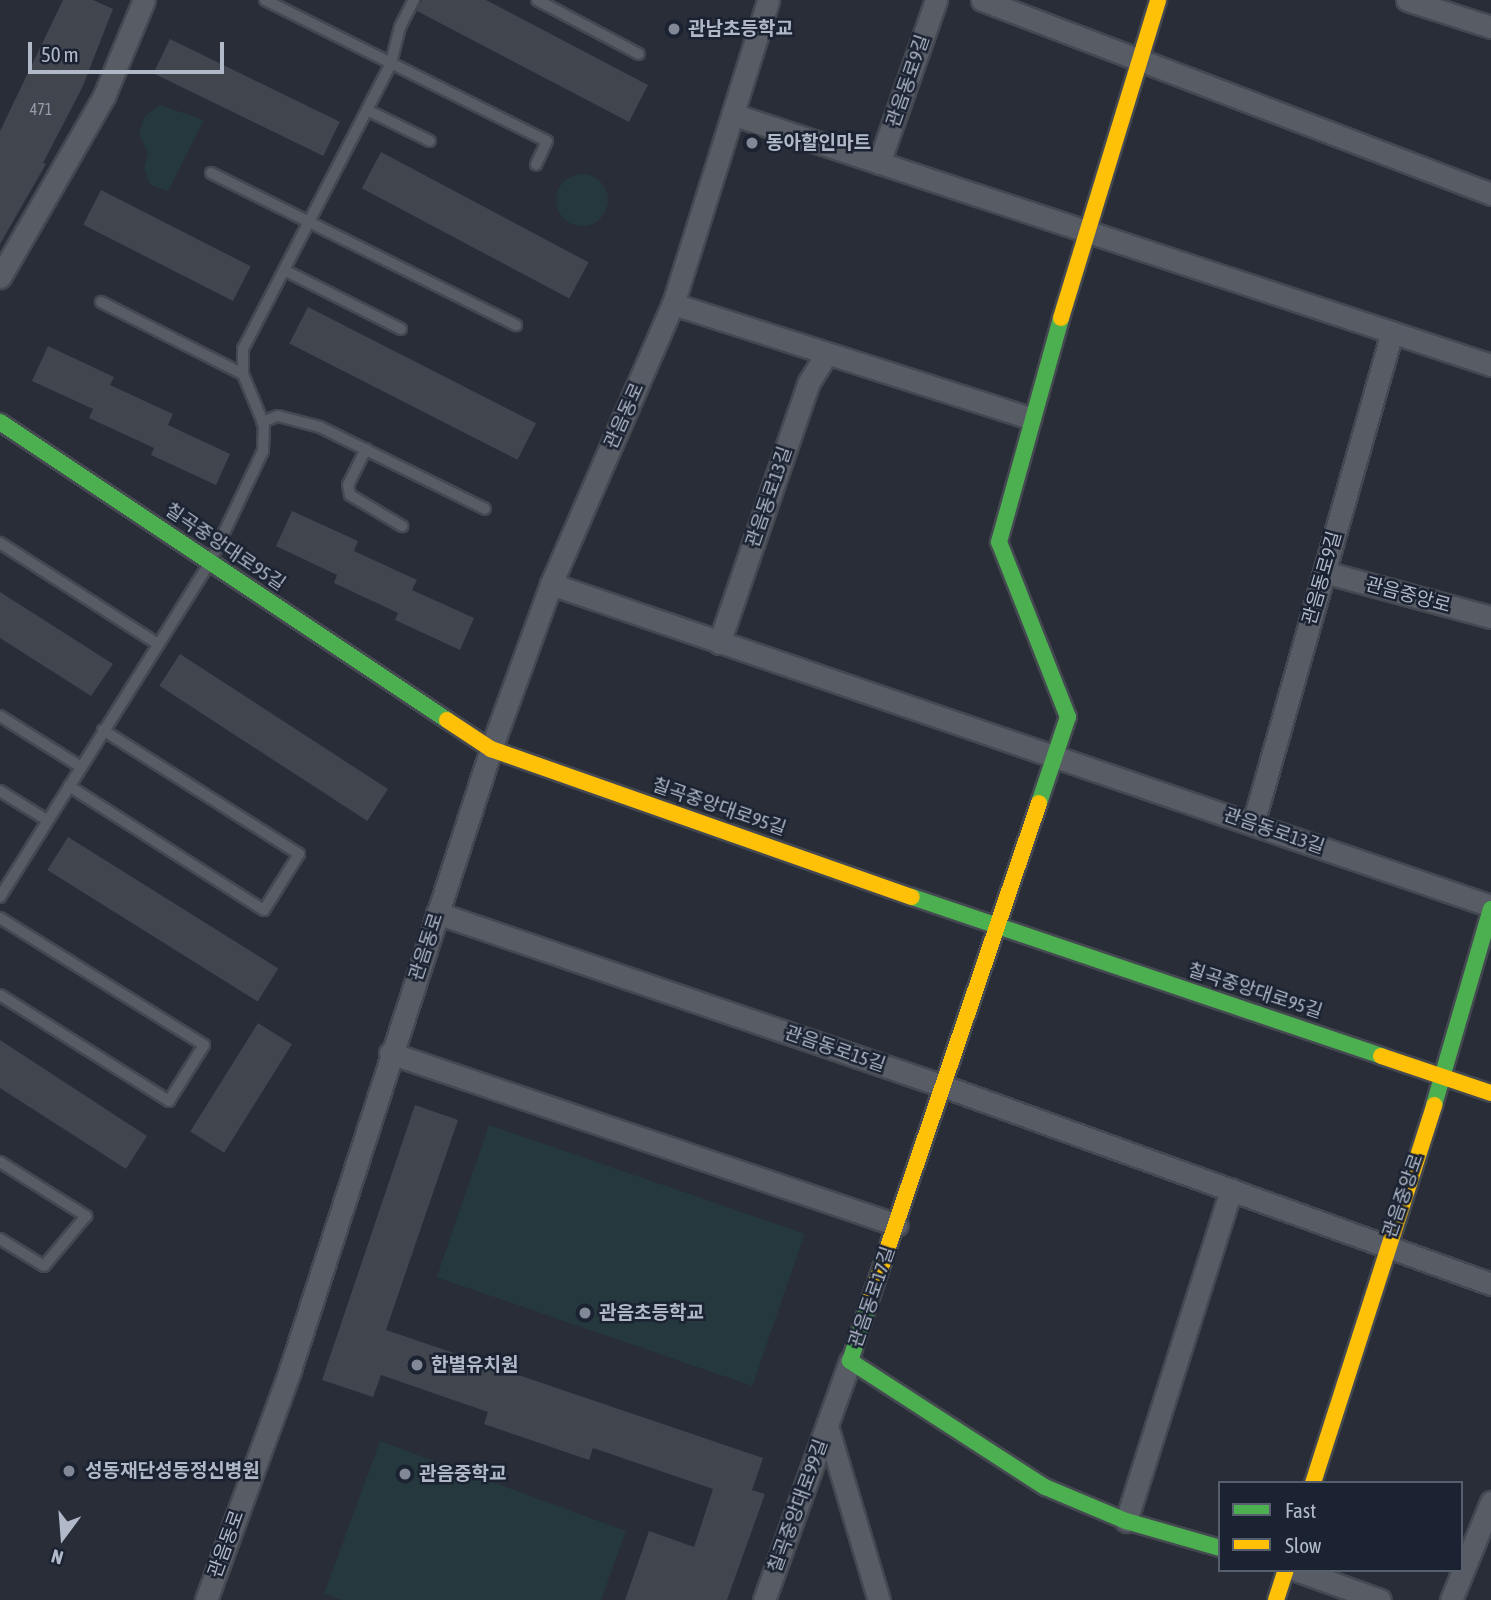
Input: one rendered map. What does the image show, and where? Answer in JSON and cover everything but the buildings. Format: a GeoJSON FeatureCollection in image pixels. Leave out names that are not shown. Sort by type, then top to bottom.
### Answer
{"type":"FeatureCollection","features":[{"type":"Feature","properties":{"kind":"main road"},"geometry":{"type":"LineString","coordinates":[[897,1225],[946,1087],[1068,717],[999,542],[1030,418],[1138,56],[1158,0]]}},
{"type":"Feature","properties":{"kind":"main road","name":"칠곡중앙대로95길"},"geometry":{"type":"LineString","coordinates":[[0,422],[491,749],[998,927],[1491,1093]]}},
{"type":"Feature","properties":{"kind":"main road","name":"관음중앙로"},"geometry":{"type":"LineString","coordinates":[[1314,1481],[1385,1248],[1444,1076],[1491,907]]}},
{"type":"Feature","properties":{"kind":"main road","name":"관음동로17길"},"geometry":{"type":"LineString","coordinates":[[897,1225],[850,1361],[1045,1487],[1126,1521],[1218,1547]]}},
{"type":"Feature","properties":{"kind":"main road"},"geometry":{"type":"LineString","coordinates":[[1276,1600],[1285,1572]]}},
{"type":"Feature","properties":{"kind":"street"},"geometry":{"type":"LineString","coordinates":[[0,277],[104,96],[144,0]]}},
{"type":"Feature","properties":{"kind":"street","name":"관음동로"},"geometry":{"type":"LineString","coordinates":[[206,1600],[290,1370],[390,1053],[491,749],[551,584],[673,304],[735,115],[768,0]]}},
{"type":"Feature","properties":{"kind":"street","name":"관음동로9길"},"geometry":{"type":"LineString","coordinates":[[879,163],[936,0]]}},
{"type":"Feature","properties":{"kind":"street"},"geometry":{"type":"LineString","coordinates":[[982,0],[1138,56],[1491,194]]}},
{"type":"Feature","properties":{"kind":"street"},"geometry":{"type":"LineString","coordinates":[[1407,0],[1491,27]]}},
{"type":"Feature","properties":{"kind":"street"},"geometry":{"type":"LineString","coordinates":[[735,115],[1491,365]]}},
{"type":"Feature","properties":{"kind":"street"},"geometry":{"type":"LineString","coordinates":[[673,304],[1030,418]]}},
{"type":"Feature","properties":{"kind":"street","name":"관음동로9길"},"geometry":{"type":"LineString","coordinates":[[1253,824],[1392,332]]}},
{"type":"Feature","properties":{"kind":"street","name":"관음동로13길"},"geometry":{"type":"LineString","coordinates":[[719,643],[809,382],[826,355]]}},
{"type":"Feature","properties":{"kind":"street","name":"관음중앙로"},"geometry":{"type":"LineString","coordinates":[[1324,572],[1491,617]]}},
{"type":"Feature","properties":{"kind":"street","name":"관음동로13길"},"geometry":{"type":"LineString","coordinates":[[551,584],[1491,907]]}},
{"type":"Feature","properties":{"kind":"street","name":"관음동로15길"},"geometry":{"type":"LineString","coordinates":[[437,914],[946,1087],[1231,1189],[1385,1248],[1491,1284]]}},
{"type":"Feature","properties":{"kind":"street","name":"관음동로17길"},"geometry":{"type":"LineString","coordinates":[[390,1053],[897,1225]]}},
{"type":"Feature","properties":{"kind":"street"},"geometry":{"type":"LineString","coordinates":[[1126,1521],[1231,1189]]}},
{"type":"Feature","properties":{"kind":"street"},"geometry":{"type":"LineString","coordinates":[[827,1426],[850,1361]]}},
{"type":"Feature","properties":{"kind":"street","name":"칠곡중앙대로99길"},"geometry":{"type":"LineString","coordinates":[[764,1600],[827,1426]]}},
{"type":"Feature","properties":{"kind":"street","name":"칠곡중앙대로99길"},"geometry":{"type":"LineString","coordinates":[[827,1426],[879,1600]]}},
{"type":"Feature","properties":{"kind":"street"},"geometry":{"type":"LineString","coordinates":[[1463,1571],[1491,1502]]}},
{"type":"Feature","properties":{"kind":"street"},"geometry":{"type":"LineString","coordinates":[[1302,1572],[1380,1600]]}},
{"type":"Feature","properties":{"kind":"street"},"geometry":{"type":"LineString","coordinates":[[1451,1600],[1462,1572]]}},
{"type":"Feature","properties":{"kind":"lane"},"geometry":{"type":"LineString","coordinates":[[265,0],[547,141],[536,165]]}},
{"type":"Feature","properties":{"kind":"lane"},"geometry":{"type":"LineString","coordinates":[[0,897],[210,562],[263,451],[262,422],[243,374],[243,349],[368,110],[391,63],[400,27],[414,0]]}},
{"type":"Feature","properties":{"kind":"lane"},"geometry":{"type":"LineString","coordinates":[[537,0],[639,54]]}},
{"type":"Feature","properties":{"kind":"lane"},"geometry":{"type":"LineString","coordinates":[[368,110],[430,141]]}},
{"type":"Feature","properties":{"kind":"lane"},"geometry":{"type":"LineString","coordinates":[[211,173],[308,224],[516,325]]}},
{"type":"Feature","properties":{"kind":"lane"},"geometry":{"type":"LineString","coordinates":[[284,270],[401,329]]}},
{"type":"Feature","properties":{"kind":"lane"},"geometry":{"type":"LineString","coordinates":[[101,302],[243,374]]}},
{"type":"Feature","properties":{"kind":"lane"},"geometry":{"type":"LineString","coordinates":[[262,422],[278,416],[320,427],[485,509]]}},
{"type":"Feature","properties":{"kind":"lane"},"geometry":{"type":"LineString","coordinates":[[366,449],[348,485],[350,495],[402,526]]}},
{"type":"Feature","properties":{"kind":"lane"},"geometry":{"type":"LineString","coordinates":[[0,543],[158,644]]}},
{"type":"Feature","properties":{"kind":"lane"},"geometry":{"type":"LineString","coordinates":[[0,716],[80,767]]}},
{"type":"Feature","properties":{"kind":"lane"},"geometry":{"type":"LineString","coordinates":[[69,786],[264,909],[299,854],[103,730]]}},
{"type":"Feature","properties":{"kind":"lane"},"geometry":{"type":"LineString","coordinates":[[0,791],[47,820]]}},
{"type":"Feature","properties":{"kind":"lane"},"geometry":{"type":"LineString","coordinates":[[0,918],[204,1045],[169,1101],[0,995]]}},
{"type":"Feature","properties":{"kind":"lane"},"geometry":{"type":"LineString","coordinates":[[0,1163],[86,1216],[44,1266],[0,1239]]}},
{"type":"Feature","properties":{"kind":"green space"},"geometry":{"type":"Polygon","coordinates":[[[160,105],[204,120],[168,191],[150,185],[144,168],[148,153],[139,134],[144,117],[160,105]]]}},
{"type":"Feature","properties":{"kind":"green space"},"geometry":{"type":"Polygon","coordinates":[[[582,174],[592,176],[600,182],[606,190],[606,210],[600,218],[592,224],[582,226],[572,224],[564,218],[558,210],[556,200],[558,190],[564,182],[572,176],[582,174]]]}},
{"type":"Feature","properties":{"kind":"green space"},"geometry":{"type":"Polygon","coordinates":[[[489,1125],[805,1234],[752,1386],[437,1277],[489,1125]]]}},
{"type":"Feature","properties":{"kind":"green space"},"geometry":{"type":"Polygon","coordinates":[[[380,1441],[626,1531],[601,1600],[342,1600],[324,1594],[380,1441]]]}},
{"type":"Feature","properties":{"kind":"traffic: fast"},"geometry":{"type":"LineString","coordinates":[[1039,803],[1068,717],[999,542],[1061,318]]}},
{"type":"Feature","properties":{"kind":"traffic: fast"},"geometry":{"type":"LineString","coordinates":[[0,422],[447,720]]}},
{"type":"Feature","properties":{"kind":"traffic: fast"},"geometry":{"type":"LineString","coordinates":[[912,897],[1381,1056]]}},
{"type":"Feature","properties":{"kind":"traffic: fast"},"geometry":{"type":"LineString","coordinates":[[1434,1105],[1491,909]]}},
{"type":"Feature","properties":{"kind":"traffic: fast"},"geometry":{"type":"LineString","coordinates":[[869,1303],[850,1361],[1045,1487],[1126,1521],[1218,1547]]}},
{"type":"Feature","properties":{"kind":"traffic: slow"},"geometry":{"type":"LineString","coordinates":[[1061,318],[1158,0]]}},
{"type":"Feature","properties":{"kind":"traffic: slow"},"geometry":{"type":"LineString","coordinates":[[447,720],[491,749],[912,897]]}},
{"type":"Feature","properties":{"kind":"traffic: slow"},"geometry":{"type":"LineString","coordinates":[[869,1303],[1039,803]]}},
{"type":"Feature","properties":{"kind":"traffic: slow"},"geometry":{"type":"LineString","coordinates":[[1381,1056],[1491,1093]]}},
{"type":"Feature","properties":{"kind":"traffic: slow"},"geometry":{"type":"LineString","coordinates":[[1314,1481],[1434,1105]]}},
{"type":"Feature","properties":{"kind":"traffic: slow"},"geometry":{"type":"LineString","coordinates":[[1276,1600],[1285,1572]]}},
{"type":"Feature","properties":{"kind":"place","name":"관남초등학교"},"geometry":{"type":"Point","coordinates":[674,29]}},
{"type":"Feature","properties":{"kind":"place","name":"동아할인마트"},"geometry":{"type":"Point","coordinates":[752,143]}},
{"type":"Feature","properties":{"kind":"place","name":"관음초등학교"},"geometry":{"type":"Point","coordinates":[585,1313]}},
{"type":"Feature","properties":{"kind":"place","name":"한별유치원"},"geometry":{"type":"Point","coordinates":[417,1365]}},
{"type":"Feature","properties":{"kind":"place","name":"성동재단성동정신병원"},"geometry":{"type":"Point","coordinates":[69,1471]}},
{"type":"Feature","properties":{"kind":"place","name":"관음중학교"},"geometry":{"type":"Point","coordinates":[405,1474]}}]}
